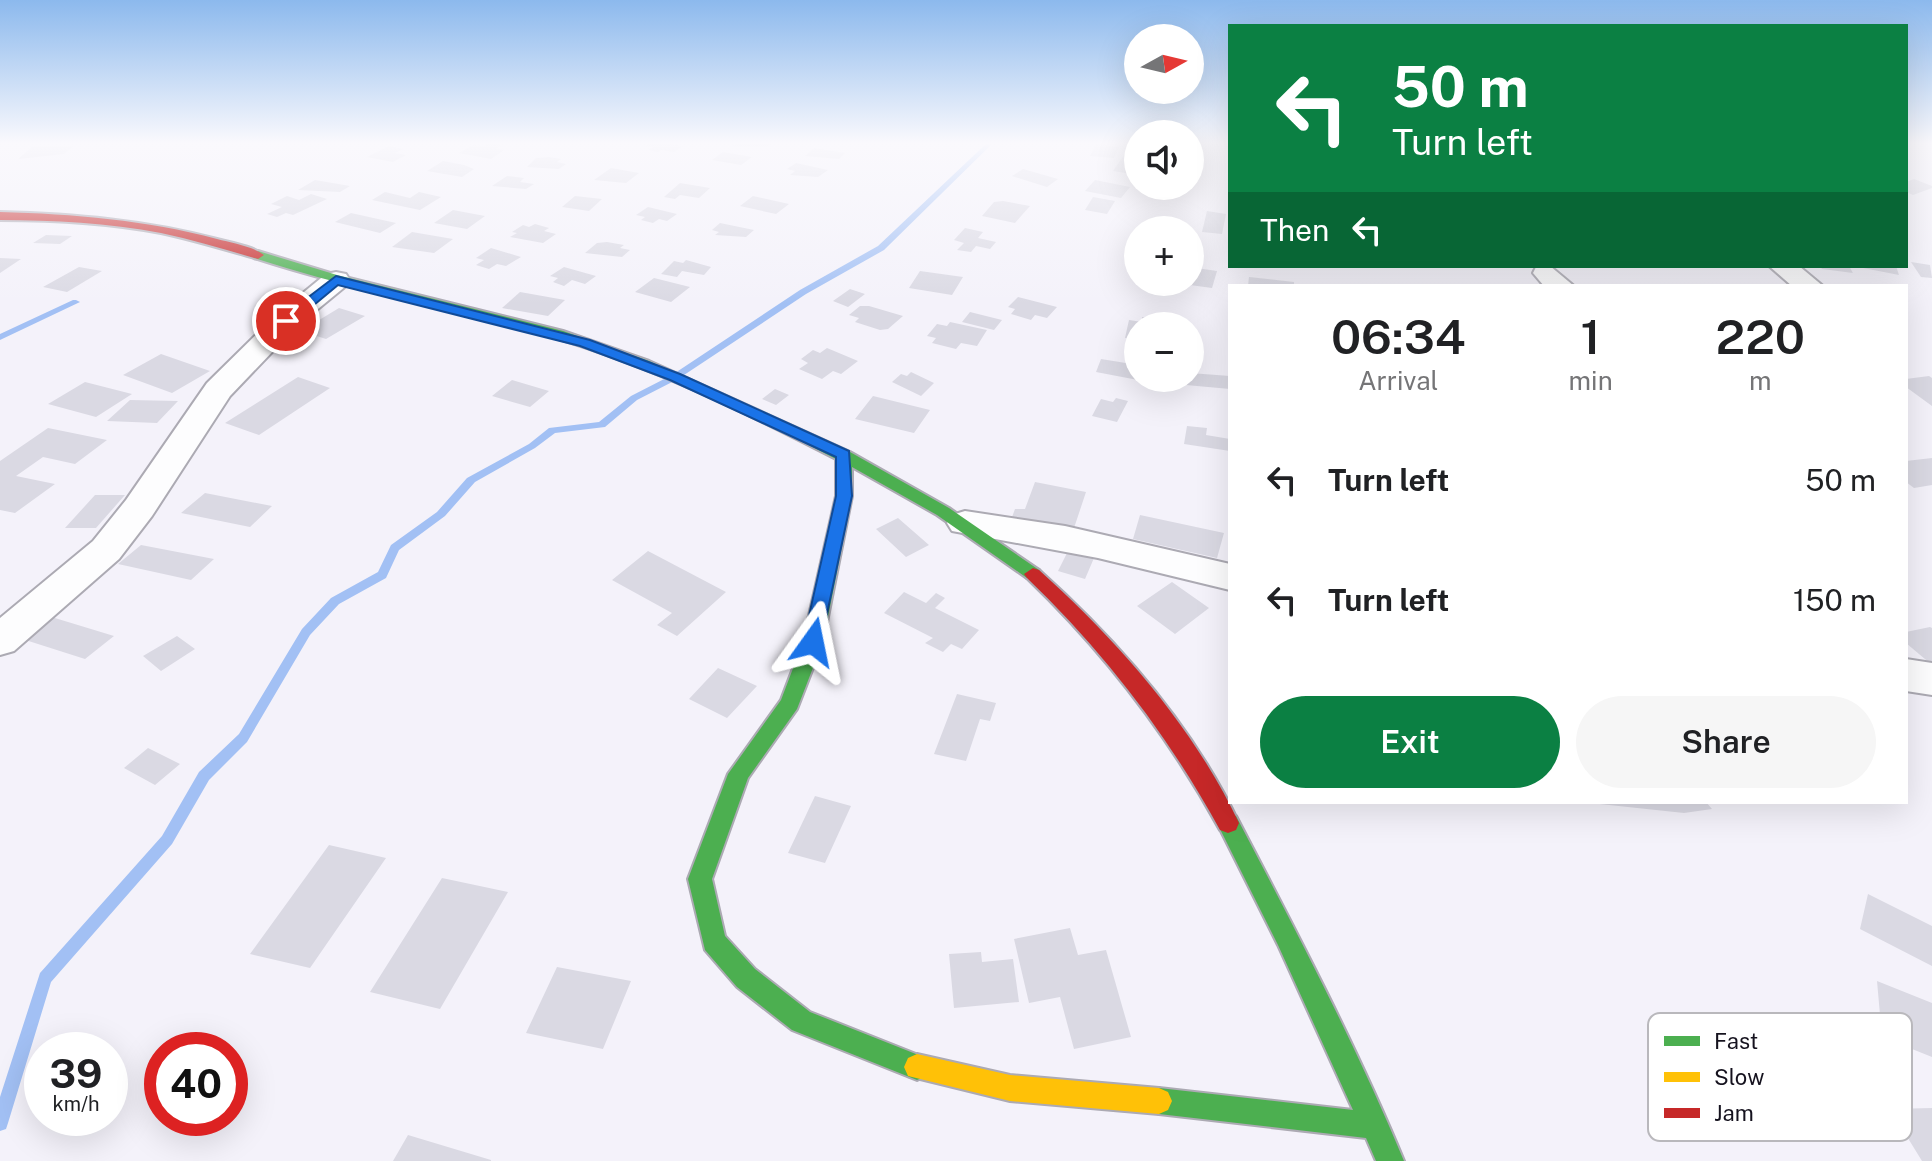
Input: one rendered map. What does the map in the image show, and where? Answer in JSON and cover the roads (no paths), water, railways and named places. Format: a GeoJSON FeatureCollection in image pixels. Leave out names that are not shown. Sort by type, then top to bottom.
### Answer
{"type":"FeatureCollection","features":[{"type":"Feature","properties":{"kind":"street"},"geometry":{"type":"LineString","coordinates":[[0,216],[105,219],[168,229],[336,280],[585,343],[675,377],[844,455],[965,523],[1038,577],[1072,608],[1106,644],[1166,724],[1223,811],[1376,1126],[1390,1161]]}},
{"type":"Feature","properties":{"kind":"street"},"geometry":{"type":"LineString","coordinates":[[1785,268],[1806,284]]}},
{"type":"Feature","properties":{"kind":"street"},"geometry":{"type":"LineString","coordinates":[[0,640],[106,550],[139,508],[218,390],[286,321],[336,280]]}},
{"type":"Feature","properties":{"kind":"street"},"geometry":{"type":"LineString","coordinates":[[844,455],[844,496],[813,642],[790,703],[739,774],[700,879],[714,942],[746,978],[801,1021],[929,1072],[1010,1088],[1126,1097],[1376,1126]]}},
{"type":"Feature","properties":{"kind":"street"},"geometry":{"type":"LineString","coordinates":[[965,523],[1010,528],[1125,550],[1228,576]]}},
{"type":"Feature","properties":{"kind":"street"},"geometry":{"type":"LineString","coordinates":[[1908,675],[1932,679]]}},
{"type":"Feature","properties":{"kind":"waterway"},"geometry":{"type":"LineString","coordinates":[[0,1123],[45,978],[167,840],[204,776],[243,738],[306,632],[335,601],[382,575],[395,548],[441,514],[471,480],[532,446],[552,430],[602,425],[634,398],[675,377],[803,292],[881,248],[935,196]]}},
{"type":"Feature","properties":{"kind":"waterway"},"geometry":{"type":"LineString","coordinates":[[0,337],[76,302]]}}]}
